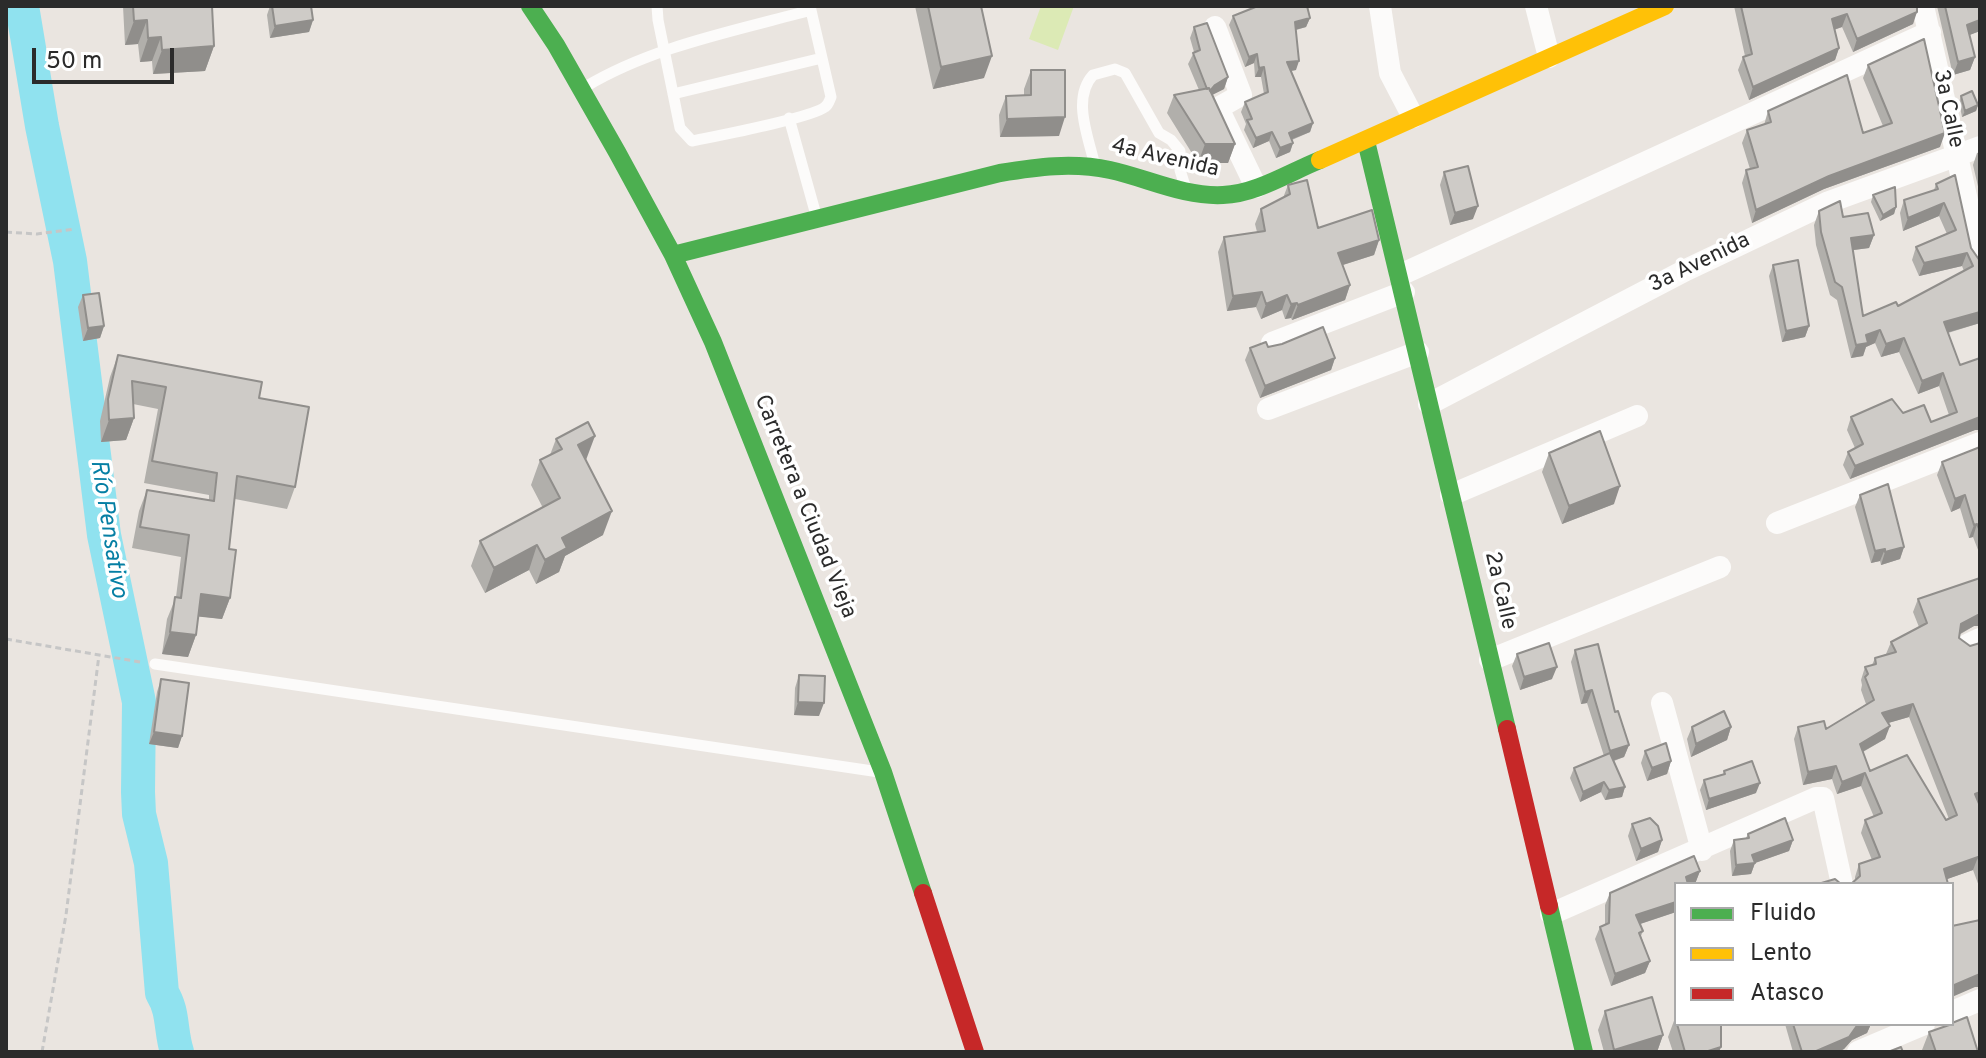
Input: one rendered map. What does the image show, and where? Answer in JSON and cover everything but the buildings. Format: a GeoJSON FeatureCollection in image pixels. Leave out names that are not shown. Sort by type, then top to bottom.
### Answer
{"type":"FeatureCollection","features":[{"type":"Feature","properties":{"kind":"street","name":"Carretera a Ciudad Vieja"},"geometry":{"type":"LineString","coordinates":[[530,6],[673,255],[713,342],[883,772],[975,1052]]}},
{"type":"Feature","properties":{"kind":"street"},"geometry":{"type":"LineString","coordinates":[[1380,6],[1390,73],[1413,117]]}},
{"type":"Feature","properties":{"kind":"street"},"geometry":{"type":"LineString","coordinates":[[1536,6],[1549,57]]}},
{"type":"Feature","properties":{"kind":"street","name":"4a Avenida"},"geometry":{"type":"LineString","coordinates":[[673,255],[1000,173],[1048,165],[1095,167],[1187,192],[1221,197],[1256,187],[1366,141],[1413,117],[1665,6]]}},
{"type":"Feature","properties":{"kind":"street","name":"3a Calle"},"geometry":{"type":"LineString","coordinates":[[1923,6],[1980,258]]}},
{"type":"Feature","properties":{"kind":"street"},"geometry":{"type":"LineString","coordinates":[[1215,27],[1241,95],[1218,108],[1256,187]]}},
{"type":"Feature","properties":{"kind":"street"},"geometry":{"type":"LineString","coordinates":[[1272,343],[1930,32]]}},
{"type":"Feature","properties":{"kind":"street","name":"2a Calle"},"geometry":{"type":"LineString","coordinates":[[1366,141],[1584,1052]]}},
{"type":"Feature","properties":{"kind":"street","name":"3a Avenida"},"geometry":{"type":"LineString","coordinates":[[1429,404],[1686,270],[1829,202],[1980,147]]}},
{"type":"Feature","properties":{"kind":"street"},"geometry":{"type":"LineString","coordinates":[[1268,409],[1418,352]]}},
{"type":"Feature","properties":{"kind":"street"},"geometry":{"type":"LineString","coordinates":[[1451,495],[1637,416]]}},
{"type":"Feature","properties":{"kind":"street"},"geometry":{"type":"LineString","coordinates":[[1777,523],[1980,443]]}},
{"type":"Feature","properties":{"kind":"street"},"geometry":{"type":"LineString","coordinates":[[1490,660],[1720,567]]}},
{"type":"Feature","properties":{"kind":"street"},"geometry":{"type":"LineString","coordinates":[[1662,703],[1702,850]]}},
{"type":"Feature","properties":{"kind":"street"},"geometry":{"type":"LineString","coordinates":[[1551,914],[1702,850],[1806,800],[1823,798],[1842,882]]}},
{"type":"Feature","properties":{"kind":"street"},"geometry":{"type":"LineString","coordinates":[[1954,1011],[1980,1000]]}},
{"type":"Feature","properties":{"kind":"street"},"geometry":{"type":"LineString","coordinates":[[1870,1040],[1917,1026]]}},
{"type":"Feature","properties":{"kind":"lane"},"geometry":{"type":"LineString","coordinates":[[581,90],[612,71],[664,51],[810,8],[831,97],[828,105],[789,118],[692,141],[680,128],[664,51],[657,6]]}},
{"type":"Feature","properties":{"kind":"lane"},"geometry":{"type":"LineString","coordinates":[[673,94],[822,58]]}},
{"type":"Feature","properties":{"kind":"lane"},"geometry":{"type":"LineString","coordinates":[[1095,167],[1081,103],[1084,89],[1093,75],[1115,69],[1125,73],[1159,133],[1171,140],[1180,151],[1180,170],[1187,192]]}},
{"type":"Feature","properties":{"kind":"lane"},"geometry":{"type":"LineString","coordinates":[[789,118],[817,220]]}},
{"type":"Feature","properties":{"kind":"lane"},"geometry":{"type":"LineString","coordinates":[[155,664],[883,772]]}},
{"type":"Feature","properties":{"kind":"path"},"geometry":{"type":"LineString","coordinates":[[6,232],[37,234],[75,229]]}},
{"type":"Feature","properties":{"kind":"path"},"geometry":{"type":"LineString","coordinates":[[6,639],[141,662]]}},
{"type":"Feature","properties":{"kind":"path"},"geometry":{"type":"LineString","coordinates":[[42,1052],[66,915],[101,656]]}},
{"type":"Feature","properties":{"kind":"green space"},"geometry":{"type":"Polygon","coordinates":[[[1041,6],[1074,6],[1058,50],[1029,39],[1041,6]]]}},
{"type":"Feature","properties":{"kind":"waterway","name":"Río Pensativo"},"geometry":{"type":"LineString","coordinates":[[22,6],[42,126],[70,261],[104,535],[139,702],[139,814],[151,863],[162,993],[177,1052]]}},
{"type":"Feature","properties":{"kind":"traffic: fast"},"geometry":{"type":"LineString","coordinates":[[530,6],[617,152],[673,255],[713,342],[883,772],[923,893]]}},
{"type":"Feature","properties":{"kind":"traffic: fast"},"geometry":{"type":"LineString","coordinates":[[1366,141],[1507,729]]}},
{"type":"Feature","properties":{"kind":"traffic: fast"},"geometry":{"type":"LineString","coordinates":[[673,255],[1000,173],[1082,166],[1124,173],[1194,193],[1223,195],[1260,187],[1320,160]]}},
{"type":"Feature","properties":{"kind":"traffic: fast"},"geometry":{"type":"LineString","coordinates":[[1549,906],[1584,1052]]}},
{"type":"Feature","properties":{"kind":"traffic: slow"},"geometry":{"type":"LineString","coordinates":[[1320,160],[1665,6]]}},
{"type":"Feature","properties":{"kind":"traffic: jam"},"geometry":{"type":"LineString","coordinates":[[1507,729],[1549,906]]}},
{"type":"Feature","properties":{"kind":"traffic: jam"},"geometry":{"type":"LineString","coordinates":[[923,893],[975,1052]]}}]}
